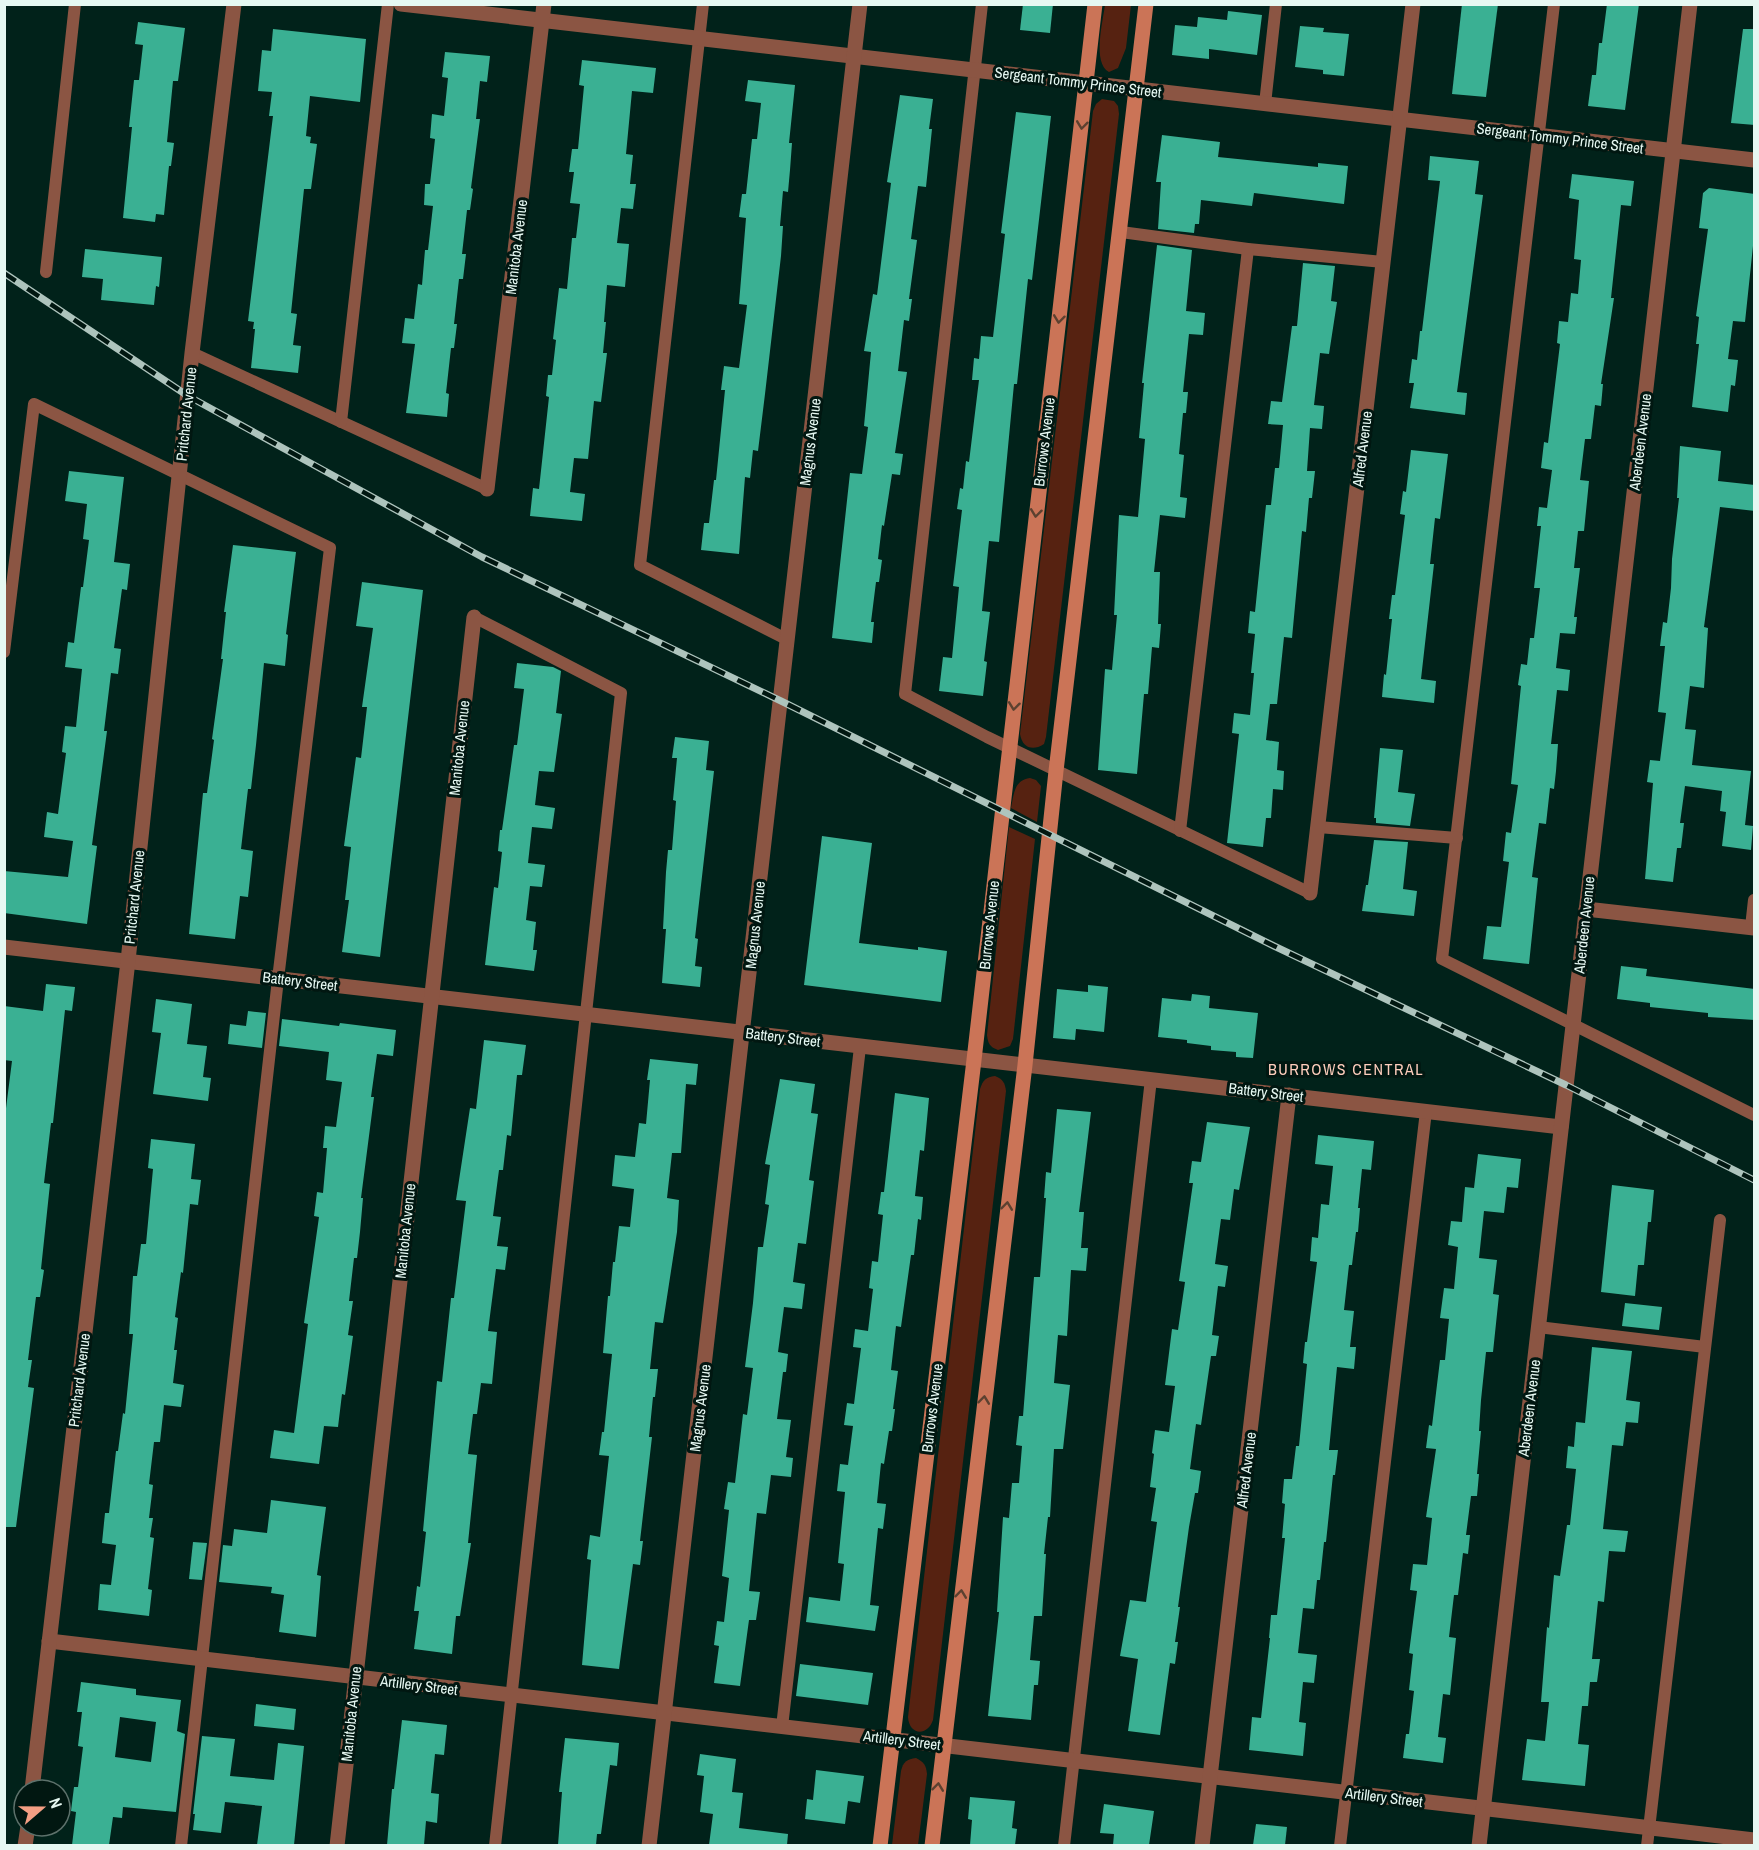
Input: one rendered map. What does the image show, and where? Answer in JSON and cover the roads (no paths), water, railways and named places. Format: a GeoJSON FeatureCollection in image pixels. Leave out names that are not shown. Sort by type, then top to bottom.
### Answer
{"type":"FeatureCollection","features":[{"type":"Feature","properties":{"kind":"street","name":"Pritchard Avenue"},"geometry":{"type":"LineString","coordinates":[[33,1778],[128,961],[192,353],[234,4]]}},
{"type":"Feature","properties":{"kind":"street","name":"Sergeant Tommy Prince Street"},"geometry":{"type":"LineString","coordinates":[[401,4],[1755,160]]}},
{"type":"Feature","properties":{"kind":"street","name":"Manitoba Avenue"},"geometry":{"type":"LineString","coordinates":[[487,489],[544,4]]}},
{"type":"Feature","properties":{"kind":"street","name":"Magnus Avenue"},"geometry":{"type":"LineString","coordinates":[[649,1845],[860,4]]}},
{"type":"Feature","properties":{"kind":"street","name":"Burrows Avenue"},"geometry":{"type":"LineString","coordinates":[[880,1845],[974,1060],[1095,4]]}},
{"type":"Feature","properties":{"kind":"street"},"geometry":{"type":"LineString","coordinates":[[932,1845],[1146,4]]}},
{"type":"Feature","properties":{"kind":"street","name":"Alfred Avenue"},"geometry":{"type":"LineString","coordinates":[[1310,893],[1413,4]]}},
{"type":"Feature","properties":{"kind":"street","name":"Aberdeen Avenue"},"geometry":{"type":"LineString","coordinates":[[1479,1845],[1690,4]]}},
{"type":"Feature","properties":{"kind":"street","name":"Manitoba Avenue"},"geometry":{"type":"LineString","coordinates":[[337,1845],[474,617]]}},
{"type":"Feature","properties":{"kind":"street"},"geometry":{"type":"LineString","coordinates":[[1586,909],[1753,928]]}},
{"type":"Feature","properties":{"kind":"street","name":"Battery Street"},"geometry":{"type":"LineString","coordinates":[[4,947],[1561,1127]]}},
{"type":"Feature","properties":{"kind":"street","name":"Alfred Avenue"},"geometry":{"type":"LineString","coordinates":[[1202,1845],[1289,1095]]}},
{"type":"Feature","properties":{"kind":"street","name":"Artillery Street"},"geometry":{"type":"LineString","coordinates":[[49,1641],[1755,1840]]}},
{"type":"Feature","properties":{"kind":"lane"},"geometry":{"type":"LineString","coordinates":[[46,272],[75,4]]}},
{"type":"Feature","properties":{"kind":"lane"},"geometry":{"type":"LineString","coordinates":[[341,422],[388,4]]}},
{"type":"Feature","properties":{"kind":"lane"},"geometry":{"type":"LineString","coordinates":[[703,4],[640,565],[788,640]]}},
{"type":"Feature","properties":{"kind":"lane"},"geometry":{"type":"LineString","coordinates":[[982,4],[905,694],[1009,748],[1310,893]]}},
{"type":"Feature","properties":{"kind":"lane"},"geometry":{"type":"LineString","coordinates":[[1265,104],[1276,4]]}},
{"type":"Feature","properties":{"kind":"lane"},"geometry":{"type":"LineString","coordinates":[[1554,4],[1442,959],[1755,1114]]}},
{"type":"Feature","properties":{"kind":"lane"},"geometry":{"type":"LineString","coordinates":[[1120,232],[1248,249],[1383,262]]}},
{"type":"Feature","properties":{"kind":"lane"},"geometry":{"type":"LineString","coordinates":[[1180,831],[1248,249]]}},
{"type":"Feature","properties":{"kind":"lane"},"geometry":{"type":"LineString","coordinates":[[192,353],[487,489]]}},
{"type":"Feature","properties":{"kind":"lane"},"geometry":{"type":"LineString","coordinates":[[4,652],[34,404],[330,548],[278,979],[181,1845]]}},
{"type":"Feature","properties":{"kind":"lane"},"geometry":{"type":"LineString","coordinates":[[474,617],[621,693],[495,1845]]}},
{"type":"Feature","properties":{"kind":"lane"},"geometry":{"type":"LineString","coordinates":[[1318,827],[1457,838]]}},
{"type":"Feature","properties":{"kind":"lane"},"geometry":{"type":"LineString","coordinates":[[1753,928],[1755,900]]}},
{"type":"Feature","properties":{"kind":"lane"},"geometry":{"type":"LineString","coordinates":[[782,1727],[860,1047]]}},
{"type":"Feature","properties":{"kind":"lane"},"geometry":{"type":"LineString","coordinates":[[1064,1845],[1151,1079]]}},
{"type":"Feature","properties":{"kind":"lane"},"geometry":{"type":"LineString","coordinates":[[1340,1845],[1426,1111]]}},
{"type":"Feature","properties":{"kind":"lane"},"geometry":{"type":"LineString","coordinates":[[1647,1845],[1720,1220]]}},
{"type":"Feature","properties":{"kind":"lane"},"geometry":{"type":"LineString","coordinates":[[1538,1327],[1705,1347]]}},
{"type":"Feature","properties":{"kind":"railway"},"geometry":{"type":"LineString","coordinates":[[4,273],[188,396],[482,557],[781,701],[1274,946],[1566,1085],[1754,1180]]}},
{"type":"Feature","properties":{"kind":"district","name":"BURROWS CENTRAL"},"geometry":{"type":"Point","coordinates":[1346,1069]}}]}
